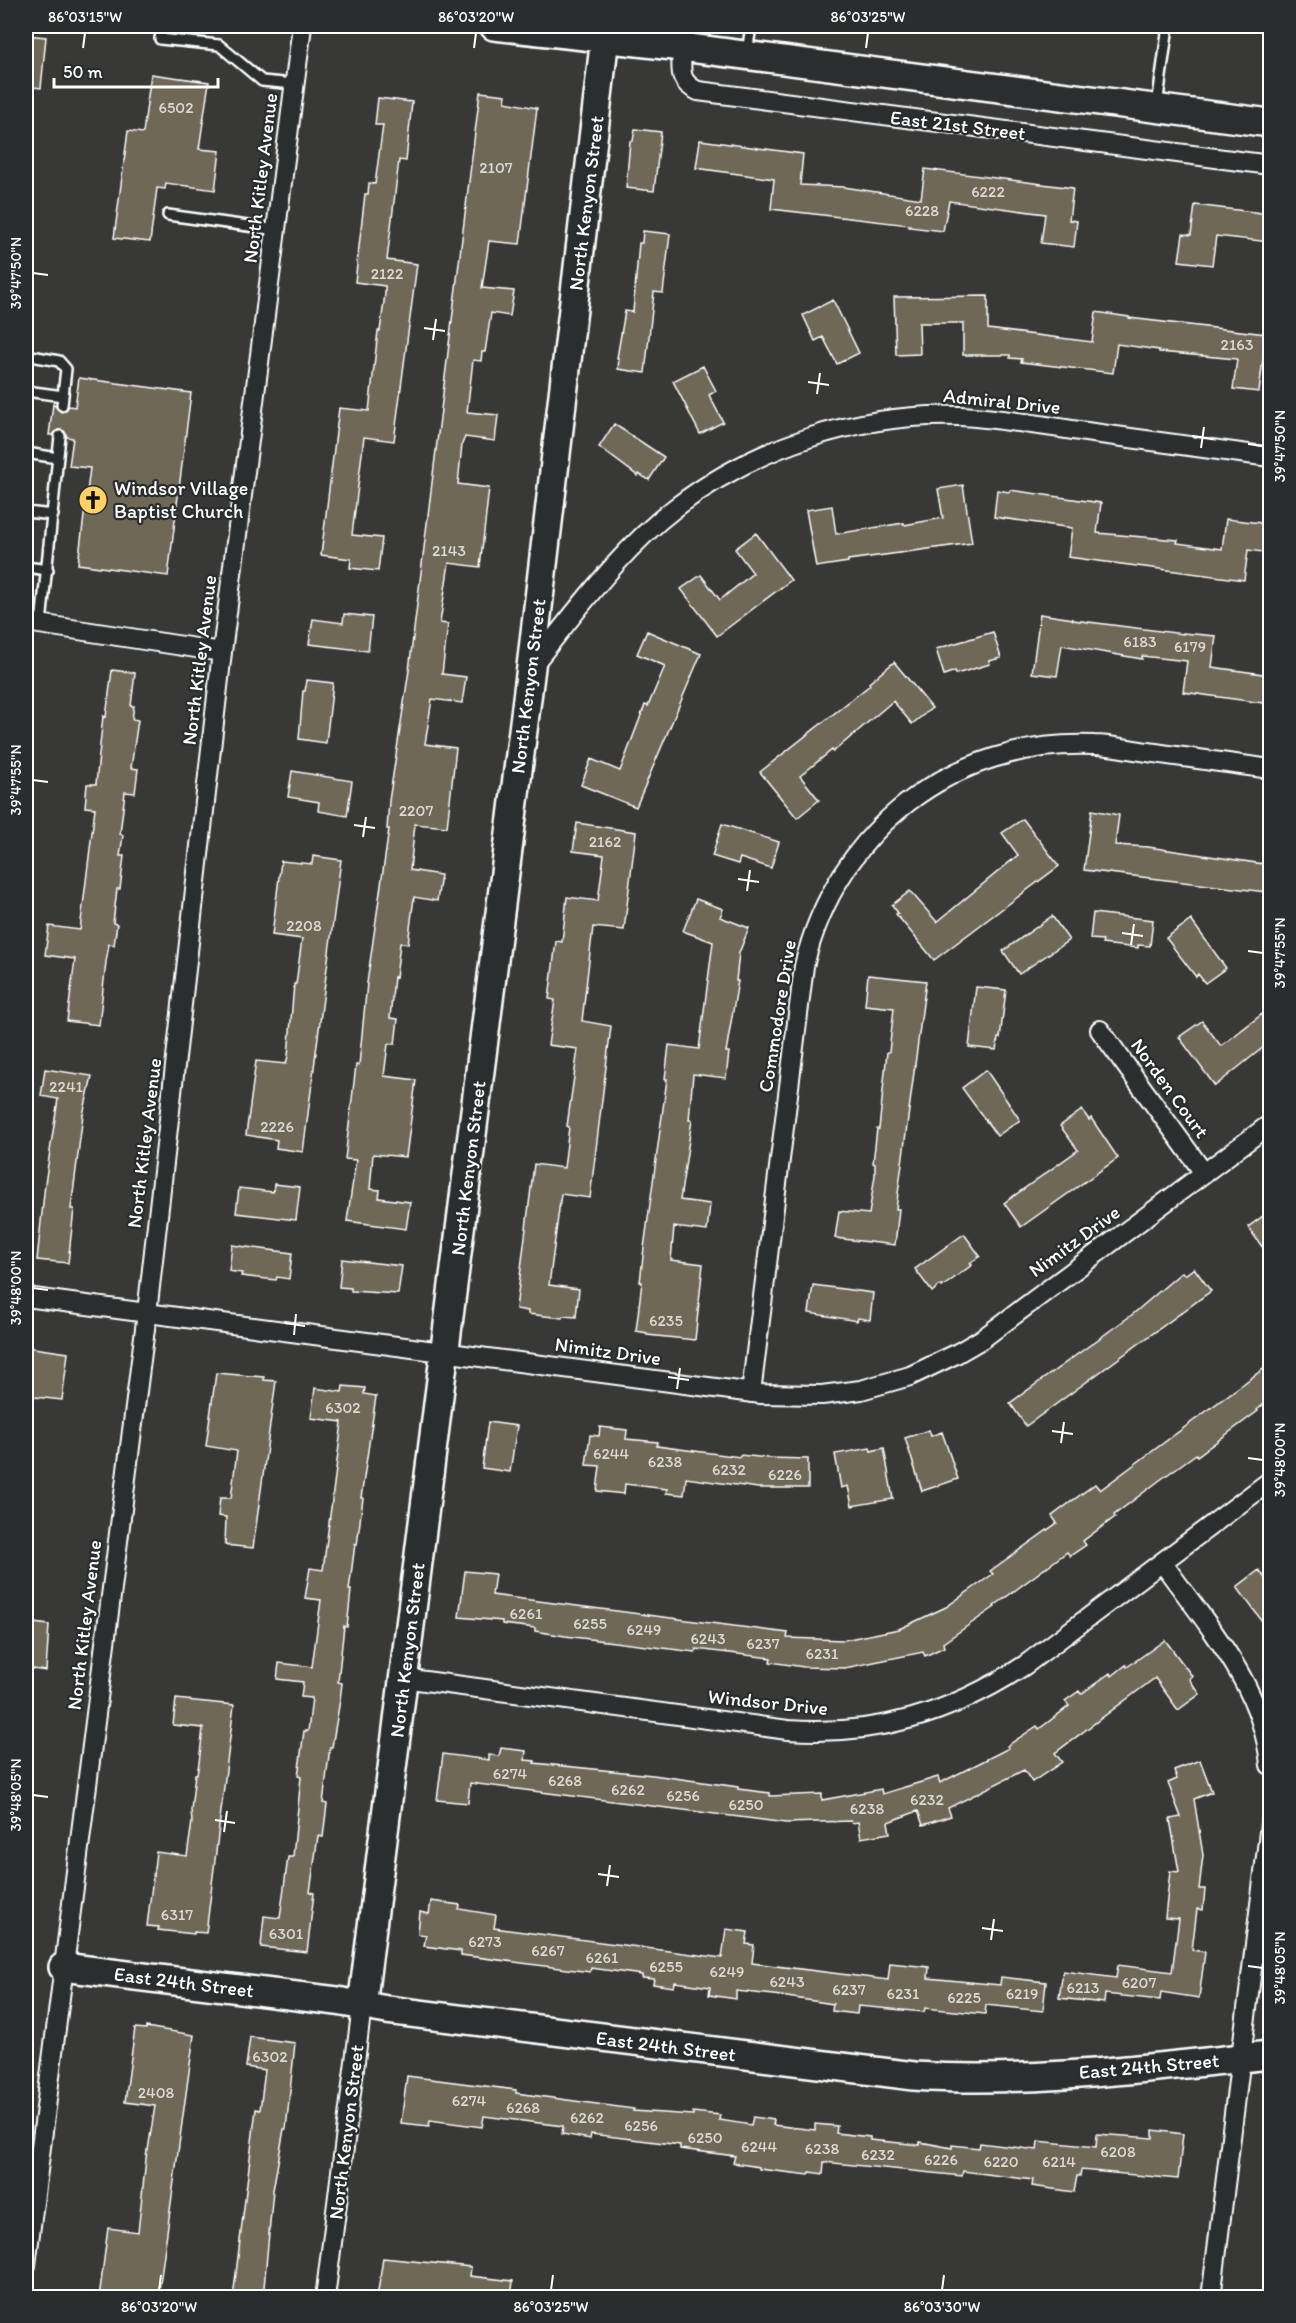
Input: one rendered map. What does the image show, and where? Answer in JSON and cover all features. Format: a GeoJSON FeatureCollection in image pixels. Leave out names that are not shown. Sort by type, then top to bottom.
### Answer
{"type":"FeatureCollection","features":[{"type":"Feature","properties":{"kind":"street","name":"North Kitley Avenue"},"geometry":{"type":"LineString","coordinates":[[26,2265],[147,1313],[222,652],[302,26]]}},
{"type":"Feature","properties":{"kind":"street"},"geometry":{"type":"LineString","coordinates":[[494,26],[682,46],[1270,123]]}},
{"type":"Feature","properties":{"kind":"street","name":"North Kenyon Street"},"geometry":{"type":"LineString","coordinates":[[325,2298],[531,667],[605,38]]}},
{"type":"Feature","properties":{"kind":"street","name":"East 21st Street"},"geometry":{"type":"LineString","coordinates":[[682,46],[684,81],[687,86],[698,92],[1270,165]]}},
{"type":"Feature","properties":{"kind":"street","name":"Admiral Drive"},"geometry":{"type":"LineString","coordinates":[[531,667],[608,572],[629,549],[676,507],[738,466],[776,449],[826,432],[899,418],[962,416],[1270,457]]}},
{"type":"Feature","properties":{"kind":"street"},"geometry":{"type":"LineString","coordinates":[[33,623],[222,652]]}},
{"type":"Feature","properties":{"kind":"street","name":"Commodore Drive"},"geometry":{"type":"LineString","coordinates":[[751,1393],[804,966],[812,937],[827,900],[847,865],[866,842],[909,800],[942,779],[998,756],[1036,747],[1096,744],[1270,769]]}},
{"type":"Feature","properties":{"kind":"street","name":"Norden Court"},"geometry":{"type":"LineString","coordinates":[[1100,1030],[1204,1173]]}},
{"type":"Feature","properties":{"kind":"street","name":"Nimitz Drive"},"geometry":{"type":"LineString","coordinates":[[26,1297],[751,1393],[781,1396],[851,1392],[900,1379],[938,1363],[982,1339],[1270,1124]]}},
{"type":"Feature","properties":{"kind":"street","name":"Windsor Drive"},"geometry":{"type":"LineString","coordinates":[[404,1678],[788,1730],[850,1731],[880,1727],[928,1715],[992,1686],[1025,1665],[1270,1481]]}},
{"type":"Feature","properties":{"kind":"street"},"geometry":{"type":"LineString","coordinates":[[1162,1562],[1228,1654],[1244,1682],[1261,1719],[1270,1765]]}},
{"type":"Feature","properties":{"kind":"street"},"geometry":{"type":"LineString","coordinates":[[1211,2298],[1270,1824]]}},
{"type":"Feature","properties":{"kind":"street","name":"East 24th Street"},"geometry":{"type":"LineString","coordinates":[[63,1967],[884,2074],[934,2078],[1014,2078],[1270,2055]]}},
{"type":"Feature","properties":{"kind":"lane"},"geometry":{"type":"LineString","coordinates":[[162,26],[160,39],[219,45],[262,81],[294,84]]}},
{"type":"Feature","properties":{"kind":"lane"},"geometry":{"type":"LineString","coordinates":[[746,56],[751,26]]}},
{"type":"Feature","properties":{"kind":"lane"},"geometry":{"type":"LineString","coordinates":[[1157,109],[1168,26]]}},
{"type":"Feature","properties":{"kind":"lane"},"geometry":{"type":"LineString","coordinates":[[168,215],[277,230]]}},
{"type":"Feature","properties":{"kind":"lane"},"geometry":{"type":"LineString","coordinates":[[26,355],[59,361],[66,369],[63,400],[26,390]]}},
{"type":"Feature","properties":{"kind":"lane"},"geometry":{"type":"LineString","coordinates":[[33,623],[48,570],[60,436]]}},
{"type":"Feature","properties":{"kind":"lane"},"geometry":{"type":"LineString","coordinates":[[26,453],[58,458]]}},
{"type":"Feature","properties":{"kind":"lane"},"geometry":{"type":"LineString","coordinates":[[26,512],[53,515]]}},
{"type":"Feature","properties":{"kind":"lane"},"geometry":{"type":"LineString","coordinates":[[26,567],[48,570]]}},
{"type":"Feature","properties":{"kind":"building"},"geometry":{"type":"Polygon","coordinates":[[[26,35],[46,37],[41,88],[26,86],[26,35]]]}},
{"type":"Feature","properties":{"kind":"building"},"geometry":{"type":"Polygon","coordinates":[[[151,74],[209,82],[199,149],[220,151],[215,190],[166,183],[165,189],[157,188],[150,242],[114,238],[128,131],[143,133],[151,74]]]}},
{"type":"Feature","properties":{"kind":"building"},"geometry":{"type":"Polygon","coordinates":[[[480,92],[506,95],[505,102],[537,108],[520,244],[489,241],[482,288],[514,291],[510,316],[491,313],[485,352],[482,352],[481,361],[473,360],[467,412],[498,415],[495,441],[465,437],[462,444],[458,484],[489,488],[480,567],[449,563],[440,623],[448,624],[442,674],[466,677],[462,703],[432,699],[425,744],[456,748],[447,827],[415,824],[410,870],[441,875],[437,901],[414,897],[408,944],[400,943],[396,978],[394,977],[390,1018],[398,1019],[395,1044],[388,1044],[384,1076],[416,1080],[406,1157],[373,1154],[370,1189],[380,1190],[379,1198],[410,1202],[406,1229],[347,1221],[356,1160],[345,1159],[389,829],[387,829],[389,801],[409,670],[480,92]]]}},
{"type":"Feature","properties":{"kind":"building"},"geometry":{"type":"Polygon","coordinates":[[[378,98],[412,102],[406,161],[399,160],[387,260],[417,264],[394,441],[364,437],[352,535],[382,538],[378,571],[350,568],[351,559],[321,555],[339,408],[369,411],[378,331],[380,331],[385,294],[385,286],[355,282],[365,194],[368,194],[369,183],[375,184],[383,125],[375,125],[378,98]]]}},
{"type":"Feature","properties":{"kind":"building"},"geometry":{"type":"Polygon","coordinates":[[[635,129],[661,132],[654,191],[626,188],[630,141],[633,141],[635,129]]]}},
{"type":"Feature","properties":{"kind":"building"},"geometry":{"type":"Polygon","coordinates":[[[700,140],[803,154],[800,185],[844,187],[921,199],[925,169],[1073,188],[1069,220],[1077,221],[1074,247],[1041,243],[1045,214],[949,201],[943,231],[771,209],[774,179],[696,168],[700,140]]]}},
{"type":"Feature","properties":{"kind":"building"},"geometry":{"type":"Polygon","coordinates":[[[1195,205],[1270,214],[1270,242],[1216,236],[1212,265],[1179,261],[1183,234],[1191,235],[1195,205]]]}},
{"type":"Feature","properties":{"kind":"building"},"geometry":{"type":"Polygon","coordinates":[[[643,231],[670,234],[663,293],[654,292],[645,373],[618,369],[619,358],[617,358],[625,311],[633,312],[639,243],[642,243],[643,231]]]}},
{"type":"Feature","properties":{"kind":"building"},"geometry":{"type":"Polygon","coordinates":[[[988,296],[988,329],[1092,342],[1096,312],[1266,334],[1259,392],[1233,389],[1237,359],[1159,352],[1159,350],[1117,344],[1113,373],[1021,362],[1022,359],[1010,358],[1010,355],[963,355],[963,323],[919,323],[920,354],[896,355],[894,297],[988,296]]]}},
{"type":"Feature","properties":{"kind":"building"},"geometry":{"type":"Polygon","coordinates":[[[833,300],[859,353],[837,364],[823,337],[815,341],[803,315],[833,300]]]}},
{"type":"Feature","properties":{"kind":"building"},"geometry":{"type":"Polygon","coordinates":[[[703,366],[716,391],[709,395],[723,422],[700,434],[673,381],[703,366]]]}},
{"type":"Feature","properties":{"kind":"building"},"geometry":{"type":"Polygon","coordinates":[[[79,378],[191,393],[168,576],[78,564],[90,468],[69,466],[73,438],[67,437],[64,431],[58,430],[53,435],[49,435],[53,404],[61,412],[69,406],[75,407],[79,378]]]}},
{"type":"Feature","properties":{"kind":"building"},"geometry":{"type":"Polygon","coordinates":[[[614,424],[664,457],[649,480],[639,474],[638,476],[599,447],[614,424]]]}},
{"type":"Feature","properties":{"kind":"building"},"geometry":{"type":"Polygon","coordinates":[[[963,485],[972,543],[848,560],[848,562],[816,567],[806,510],[832,506],[836,534],[904,523],[904,525],[943,518],[938,489],[963,485]]]}},
{"type":"Feature","properties":{"kind":"building"},"geometry":{"type":"Polygon","coordinates":[[[997,490],[1101,503],[1097,533],[1178,540],[1177,543],[1222,549],[1226,519],[1270,524],[1270,553],[1248,550],[1244,580],[1068,557],[1072,528],[994,517],[997,490]]]}},
{"type":"Feature","properties":{"kind":"building"},"geometry":{"type":"Polygon","coordinates":[[[756,533],[791,580],[717,636],[681,589],[701,575],[720,600],[753,573],[735,549],[756,533]]]}},
{"type":"Feature","properties":{"kind":"building"},"geometry":{"type":"Polygon","coordinates":[[[344,614],[372,617],[368,651],[309,644],[313,619],[343,623],[344,614]]]}},
{"type":"Feature","properties":{"kind":"building"},"geometry":{"type":"Polygon","coordinates":[[[1040,614],[1183,634],[1216,636],[1212,667],[1270,675],[1270,704],[1183,692],[1187,661],[1142,656],[1142,659],[1062,645],[1057,676],[1032,673],[1040,614]]]}},
{"type":"Feature","properties":{"kind":"building"},"geometry":{"type":"Polygon","coordinates":[[[647,631],[701,654],[636,807],[581,785],[591,759],[620,771],[645,705],[648,706],[665,666],[637,654],[647,631]]]}},
{"type":"Feature","properties":{"kind":"building"},"geometry":{"type":"Polygon","coordinates":[[[993,632],[1001,658],[989,661],[990,664],[956,674],[955,671],[944,675],[936,649],[993,632]]]}},
{"type":"Feature","properties":{"kind":"building"},"geometry":{"type":"Polygon","coordinates":[[[894,662],[932,708],[912,724],[893,701],[833,752],[832,750],[800,776],[819,800],[797,818],[760,772],[870,685],[869,683],[894,662]]]}},
{"type":"Feature","properties":{"kind":"building"},"geometry":{"type":"Polygon","coordinates":[[[112,670],[135,673],[131,706],[134,706],[132,719],[138,720],[131,768],[138,769],[135,793],[125,792],[120,834],[123,835],[120,856],[124,856],[113,923],[117,924],[114,945],[109,944],[99,1025],[67,1021],[75,959],[45,955],[49,926],[80,930],[95,808],[85,807],[87,784],[96,784],[103,716],[106,717],[112,670]]]}},
{"type":"Feature","properties":{"kind":"building"},"geometry":{"type":"Polygon","coordinates":[[[307,680],[333,683],[326,743],[299,739],[303,691],[305,691],[307,680]]]}},
{"type":"Feature","properties":{"kind":"building"},"geometry":{"type":"Polygon","coordinates":[[[292,771],[352,781],[347,816],[318,811],[319,802],[288,797],[292,771]]]}},
{"type":"Feature","properties":{"kind":"building"},"geometry":{"type":"Polygon","coordinates":[[[1092,810],[1119,815],[1115,845],[1148,847],[1270,865],[1266,892],[1084,870],[1092,810]]]}},
{"type":"Feature","properties":{"kind":"building"},"geometry":{"type":"Polygon","coordinates":[[[1023,819],[1059,866],[934,960],[896,914],[898,913],[892,905],[910,891],[937,922],[1018,855],[1002,833],[1023,819]]]}},
{"type":"Feature","properties":{"kind":"building"},"geometry":{"type":"Polygon","coordinates":[[[577,823],[636,832],[624,930],[593,927],[582,1021],[611,1026],[590,1198],[561,1194],[549,1285],[579,1289],[576,1317],[563,1316],[562,1318],[528,1314],[528,1311],[516,1309],[534,1164],[564,1168],[569,1127],[567,1126],[578,1049],[548,1045],[555,1000],[549,999],[556,941],[562,942],[567,897],[598,901],[604,855],[573,851],[577,823]]]}},
{"type":"Feature","properties":{"kind":"building"},"geometry":{"type":"Polygon","coordinates":[[[722,824],[779,842],[771,868],[740,858],[738,864],[712,856],[722,824]]]}},
{"type":"Feature","properties":{"kind":"building"},"geometry":{"type":"Polygon","coordinates":[[[313,856],[341,860],[303,1152],[276,1148],[277,1140],[246,1135],[256,1061],[286,1064],[288,1056],[294,984],[296,984],[302,939],[272,935],[281,861],[312,864],[313,856]]]}},
{"type":"Feature","properties":{"kind":"building"},"geometry":{"type":"Polygon","coordinates":[[[696,899],[723,909],[720,917],[749,928],[739,953],[736,981],[738,981],[726,1052],[729,1052],[726,1078],[693,1074],[689,1120],[692,1120],[680,1200],[710,1204],[707,1231],[674,1227],[671,1260],[703,1264],[695,1340],[647,1335],[647,1333],[636,1331],[644,1248],[667,1079],[665,1079],[669,1045],[699,1049],[713,942],[683,931],[696,899]]]}},
{"type":"Feature","properties":{"kind":"building"},"geometry":{"type":"Polygon","coordinates":[[[1093,913],[1153,920],[1150,946],[1138,945],[1138,948],[1102,944],[1103,940],[1090,939],[1093,913]]]}},
{"type":"Feature","properties":{"kind":"building"},"geometry":{"type":"Polygon","coordinates":[[[1052,916],[1069,940],[1019,974],[1003,951],[1052,916]]]}},
{"type":"Feature","properties":{"kind":"building"},"geometry":{"type":"Polygon","coordinates":[[[1191,920],[1226,968],[1205,983],[1198,974],[1196,977],[1166,938],[1191,920]]]}},
{"type":"Feature","properties":{"kind":"building"},"geometry":{"type":"Polygon","coordinates":[[[868,975],[926,981],[896,1209],[899,1209],[895,1245],[835,1238],[839,1211],[869,1214],[875,1175],[875,1164],[873,1163],[894,1008],[865,1005],[868,975]]]}},
{"type":"Feature","properties":{"kind":"building"},"geometry":{"type":"Polygon","coordinates":[[[976,987],[1006,990],[1000,1038],[998,1038],[996,1050],[969,1047],[976,987]]]}},
{"type":"Feature","properties":{"kind":"building"},"geometry":{"type":"Polygon","coordinates":[[[1270,1008],[1270,1042],[1215,1086],[1179,1037],[1202,1021],[1221,1046],[1270,1008]]]}},
{"type":"Feature","properties":{"kind":"building"},"geometry":{"type":"Polygon","coordinates":[[[45,1069],[92,1076],[83,1115],[71,1209],[74,1209],[68,1263],[37,1260],[45,1184],[58,1099],[41,1096],[45,1069]]]}},
{"type":"Feature","properties":{"kind":"building"},"geometry":{"type":"Polygon","coordinates":[[[986,1070],[1020,1120],[997,1136],[962,1088],[986,1070]]]}},
{"type":"Feature","properties":{"kind":"building"},"geometry":{"type":"Polygon","coordinates":[[[1082,1110],[1089,1120],[1091,1118],[1118,1158],[1021,1227],[1004,1203],[1078,1150],[1060,1126],[1082,1110]]]}},
{"type":"Feature","properties":{"kind":"building"},"geometry":{"type":"Polygon","coordinates":[[[274,1184],[300,1187],[296,1220],[236,1213],[239,1188],[273,1192],[274,1184]]]}},
{"type":"Feature","properties":{"kind":"building"},"geometry":{"type":"Polygon","coordinates":[[[1270,1211],[1270,1258],[1248,1227],[1270,1211]]]}},
{"type":"Feature","properties":{"kind":"building"},"geometry":{"type":"Polygon","coordinates":[[[964,1234],[980,1256],[970,1263],[972,1265],[932,1292],[915,1269],[964,1234]]]}},
{"type":"Feature","properties":{"kind":"building"},"geometry":{"type":"Polygon","coordinates":[[[232,1245],[292,1253],[289,1279],[277,1277],[276,1280],[241,1276],[242,1273],[229,1271],[232,1245]]]}},
{"type":"Feature","properties":{"kind":"building"},"geometry":{"type":"Polygon","coordinates":[[[342,1259],[402,1266],[398,1294],[351,1291],[351,1288],[339,1287],[342,1259]]]}},
{"type":"Feature","properties":{"kind":"building"},"geometry":{"type":"Polygon","coordinates":[[[1194,1268],[1211,1291],[1026,1426],[1010,1403],[1133,1314],[1182,1272],[1185,1275],[1194,1268]]]}},
{"type":"Feature","properties":{"kind":"building"},"geometry":{"type":"Polygon","coordinates":[[[813,1285],[873,1293],[870,1320],[858,1318],[857,1321],[809,1313],[813,1285]]]}},
{"type":"Feature","properties":{"kind":"building"},"geometry":{"type":"Polygon","coordinates":[[[26,1347],[68,1353],[62,1400],[26,1396],[26,1347]]]}},
{"type":"Feature","properties":{"kind":"building"},"geometry":{"type":"Polygon","coordinates":[[[1270,1364],[1270,1399],[1258,1411],[1114,1515],[1115,1517],[1083,1541],[1086,1545],[1070,1556],[1067,1552],[943,1643],[944,1647],[925,1656],[923,1652],[845,1668],[804,1667],[770,1662],[771,1658],[696,1649],[695,1652],[565,1636],[535,1631],[535,1628],[502,1624],[502,1621],[459,1617],[465,1571],[495,1574],[492,1595],[788,1633],[787,1638],[844,1640],[899,1629],[946,1607],[993,1574],[990,1571],[1057,1523],[1052,1516],[1095,1484],[1100,1490],[1270,1364]]]}},
{"type":"Feature","properties":{"kind":"building"},"geometry":{"type":"Polygon","coordinates":[[[216,1373],[264,1377],[264,1380],[276,1381],[253,1548],[225,1545],[226,1517],[218,1516],[220,1498],[231,1498],[237,1451],[206,1446],[216,1373]]]}},
{"type":"Feature","properties":{"kind":"building"},"geometry":{"type":"Polygon","coordinates":[[[343,1386],[365,1388],[364,1394],[376,1396],[349,1590],[351,1590],[347,1627],[344,1626],[338,1682],[342,1683],[332,1747],[330,1747],[323,1803],[327,1804],[323,1837],[318,1836],[310,1892],[314,1893],[307,1952],[261,1947],[264,1916],[280,1918],[288,1857],[293,1857],[301,1777],[298,1776],[304,1731],[308,1731],[312,1698],[301,1697],[303,1682],[277,1679],[279,1663],[312,1667],[321,1600],[305,1598],[310,1568],[323,1570],[342,1422],[311,1418],[315,1388],[342,1392],[343,1386]]]}},
{"type":"Feature","properties":{"kind":"building"},"geometry":{"type":"Polygon","coordinates":[[[488,1422],[517,1426],[510,1472],[482,1468],[488,1422]]]}},
{"type":"Feature","properties":{"kind":"building"},"geometry":{"type":"Polygon","coordinates":[[[600,1427],[627,1430],[626,1439],[658,1442],[657,1446],[740,1457],[740,1455],[808,1459],[808,1488],[758,1488],[686,1478],[684,1495],[666,1493],[667,1489],[625,1484],[624,1494],[597,1491],[600,1466],[586,1465],[590,1435],[599,1436],[600,1427]]]}},
{"type":"Feature","properties":{"kind":"building"},"geometry":{"type":"Polygon","coordinates":[[[929,1430],[931,1436],[942,1432],[958,1479],[922,1491],[905,1438],[929,1430]]]}},
{"type":"Feature","properties":{"kind":"building"},"geometry":{"type":"Polygon","coordinates":[[[870,1448],[871,1451],[884,1448],[893,1499],[852,1506],[848,1486],[841,1488],[835,1454],[870,1448]]]}},
{"type":"Feature","properties":{"kind":"building"},"geometry":{"type":"Polygon","coordinates":[[[1259,1570],[1270,1585],[1270,1632],[1237,1587],[1259,1570]]]}},
{"type":"Feature","properties":{"kind":"building"},"geometry":{"type":"Polygon","coordinates":[[[26,1622],[49,1625],[46,1671],[26,1668],[26,1622]]]}},
{"type":"Feature","properties":{"kind":"building"},"geometry":{"type":"Polygon","coordinates":[[[1165,1640],[1192,1676],[1189,1679],[1200,1694],[1178,1710],[1155,1678],[1055,1753],[1062,1762],[1032,1782],[1024,1770],[948,1808],[951,1816],[923,1825],[918,1811],[888,1822],[890,1833],[861,1838],[858,1822],[852,1823],[851,1821],[786,1823],[470,1783],[468,1803],[437,1800],[443,1754],[489,1760],[489,1755],[499,1756],[501,1748],[526,1751],[525,1760],[535,1761],[534,1763],[653,1775],[738,1787],[738,1789],[770,1793],[770,1796],[822,1794],[822,1800],[881,1789],[882,1794],[938,1777],[940,1783],[1009,1748],[1007,1746],[1037,1726],[1039,1729],[1069,1706],[1065,1701],[1079,1691],[1081,1694],[1110,1673],[1112,1676],[1165,1640]]]}},
{"type":"Feature","properties":{"kind":"building"},"geometry":{"type":"Polygon","coordinates":[[[176,1699],[234,1705],[206,1933],[158,1930],[159,1927],[147,1926],[156,1852],[187,1856],[192,1822],[195,1774],[197,1774],[199,1763],[203,1728],[173,1725],[176,1699]]]}},
{"type":"Feature","properties":{"kind":"building"},"geometry":{"type":"Polygon","coordinates":[[[1200,1760],[1212,1792],[1194,1799],[1203,1855],[1199,1889],[1205,1889],[1203,1910],[1197,1909],[1192,1950],[1205,1952],[1199,1998],[1161,1992],[1160,2000],[1105,1994],[1104,2003],[1059,1998],[1063,1971],[1116,1978],[1118,1965],[1172,1972],[1179,1919],[1165,1918],[1170,1871],[1179,1872],[1170,1819],[1181,1817],[1168,1783],[1177,1779],[1174,1770],[1200,1760]]]}},
{"type":"Feature","properties":{"kind":"building"},"geometry":{"type":"Polygon","coordinates":[[[431,1901],[460,1905],[459,1909],[496,1915],[494,1928],[722,1958],[726,1929],[748,1932],[746,1944],[754,1945],[752,1963],[888,1980],[890,1963],[929,1967],[928,1978],[1000,1985],[1001,1977],[1046,1982],[1043,2011],[986,2005],[985,2014],[925,2008],[924,2012],[858,2006],[857,2014],[832,2011],[833,2004],[774,1995],[736,1991],[736,1999],[709,1995],[710,1987],[675,1982],[674,1987],[653,1984],[654,1979],[642,1978],[642,1975],[591,1968],[590,1972],[461,1955],[461,1951],[424,1946],[426,1935],[418,1934],[420,1912],[429,1914],[431,1901]]]}},
{"type":"Feature","properties":{"kind":"building"},"geometry":{"type":"Polygon","coordinates":[[[146,2027],[194,2035],[158,2298],[99,2298],[108,2228],[138,2232],[147,2150],[155,2106],[125,2102],[135,2028],[146,2029],[146,2027]]]}},
{"type":"Feature","properties":{"kind":"building"},"geometry":{"type":"Polygon","coordinates":[[[250,2037],[295,2043],[286,2129],[284,2129],[273,2190],[263,2298],[233,2298],[256,2109],[260,2110],[265,2070],[246,2067],[250,2037]]]}},
{"type":"Feature","properties":{"kind":"building"},"geometry":{"type":"Polygon","coordinates":[[[407,2076],[516,2090],[516,2093],[634,2109],[633,2111],[720,2115],[719,2120],[751,2125],[753,2117],[774,2120],[773,2125],[815,2130],[815,2124],[837,2126],[836,2133],[870,2137],[870,2140],[920,2145],[920,2142],[952,2148],[952,2145],[979,2148],[980,2143],[1037,2150],[1038,2141],[1096,2147],[1097,2134],[1153,2138],[1153,2130],[1183,2134],[1178,2179],[1081,2170],[1080,2176],[1077,2176],[1074,2192],[1032,2186],[1033,2180],[963,2171],[962,2176],[824,2162],[823,2174],[810,2172],[809,2175],[759,2169],[759,2167],[733,2163],[735,2156],[680,2149],[680,2145],[591,2134],[590,2139],[562,2134],[563,2126],[484,2116],[482,2127],[430,2120],[429,2126],[401,2123],[407,2076]]]}},
{"type":"Feature","properties":{"kind":"building"},"geometry":{"type":"Polygon","coordinates":[[[383,2258],[471,2267],[470,2276],[513,2281],[511,2298],[377,2298],[383,2258]]]}},
{"type":"Feature","properties":{"kind":"place","name":"Windsor Village Baptist Church"},"geometry":{"type":"Point","coordinates":[93,500]}}]}
